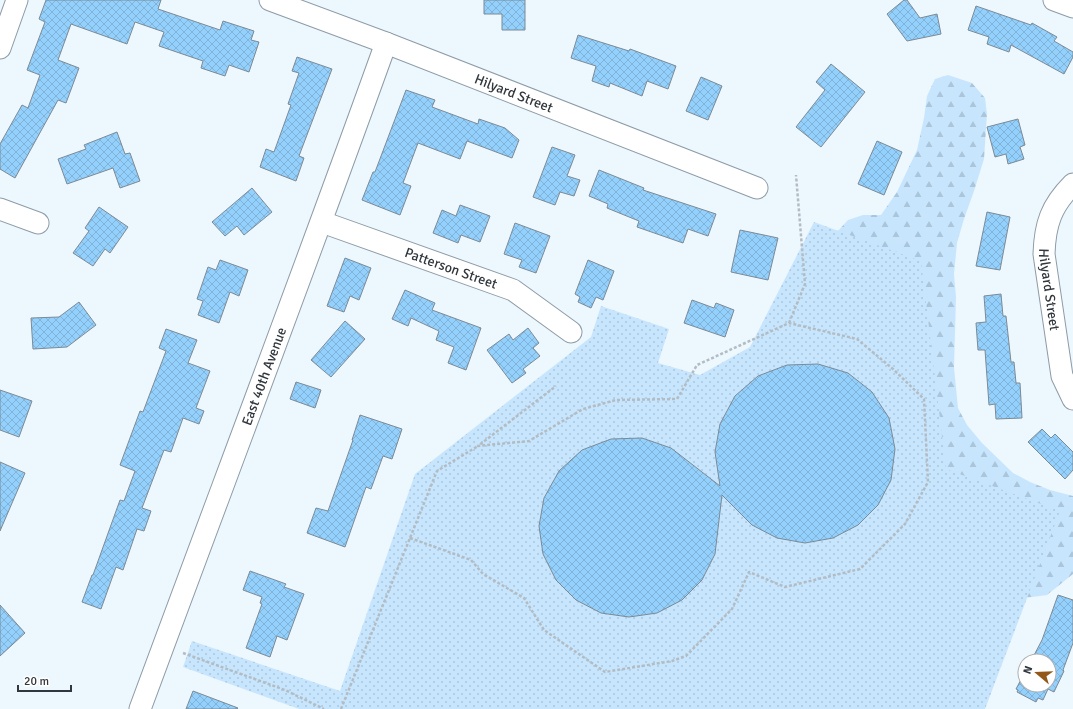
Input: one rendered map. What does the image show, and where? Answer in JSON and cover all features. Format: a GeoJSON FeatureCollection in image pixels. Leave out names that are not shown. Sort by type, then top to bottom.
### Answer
{"type":"FeatureCollection","features":[{"type":"Feature","properties":{"kind":"street"},"geometry":{"type":"LineString","coordinates":[[0,48],[17,0]]}},
{"type":"Feature","properties":{"kind":"street","name":"Hilyard Street"},"geometry":{"type":"LineString","coordinates":[[270,0],[386,43],[757,188]]}},
{"type":"Feature","properties":{"kind":"street"},"geometry":{"type":"LineString","coordinates":[[1054,0],[1073,7]]}},
{"type":"Feature","properties":{"kind":"street","name":"East 40th Avenue"},"geometry":{"type":"LineString","coordinates":[[140,709],[244,427],[322,222],[386,43]]}},
{"type":"Feature","properties":{"kind":"street","name":"Hilyard Street"},"geometry":{"type":"LineString","coordinates":[[1073,184],[1064,193],[1051,213],[1045,234],[1044,254],[1062,376],[1073,399]]}},
{"type":"Feature","properties":{"kind":"street"},"geometry":{"type":"LineString","coordinates":[[0,209],[38,223]]}},
{"type":"Feature","properties":{"kind":"street","name":"Patterson Street"},"geometry":{"type":"LineString","coordinates":[[322,222],[513,290],[571,332]]}},
{"type":"Feature","properties":{"kind":"path"},"geometry":{"type":"LineString","coordinates":[[790,323],[805,284],[796,175]]}},
{"type":"Feature","properties":{"kind":"path"},"geometry":{"type":"LineString","coordinates":[[410,538],[470,560],[483,574],[524,598],[544,630],[605,672],[672,660],[686,656],[732,608],[749,572],[785,587],[860,569],[905,524],[928,482],[924,399],[893,369],[857,338],[790,323],[697,365],[677,400],[616,400],[583,409],[529,441],[478,446]]}},
{"type":"Feature","properties":{"kind":"path"},"geometry":{"type":"LineString","coordinates":[[341,709],[437,471],[478,446],[556,386]]}},
{"type":"Feature","properties":{"kind":"path"},"geometry":{"type":"LineString","coordinates":[[183,653],[285,690],[324,709]]}},
{"type":"Feature","properties":{"kind":"green space"},"geometry":{"type":"Polygon","coordinates":[[[948,75],[972,83],[985,98],[987,114],[984,159],[957,243],[954,274],[956,297],[954,367],[958,408],[967,425],[982,443],[1013,473],[1050,490],[1073,496],[1073,574],[1047,595],[1017,599],[449,709],[358,709],[573,638],[825,245],[848,220],[863,215],[881,215],[897,192],[917,150],[927,96],[935,79],[948,75]]]}},
{"type":"Feature","properties":{"kind":"green space"},"geometry":{"type":"Polygon","coordinates":[[[814,222],[921,261],[946,469],[1060,511],[985,709],[299,709],[183,667],[192,641],[340,691],[415,474],[591,337],[601,306],[669,329],[658,363],[700,375],[750,347],[814,222]]]}},
{"type":"Feature","properties":{"kind":"building"},"geometry":{"type":"Polygon","coordinates":[[[46,0],[161,0],[158,9],[220,30],[223,21],[254,31],[251,40],[259,42],[249,72],[229,65],[225,76],[201,68],[203,61],[159,46],[164,32],[135,22],[127,44],[71,24],[58,60],[79,68],[66,103],[58,100],[15,178],[0,169],[0,144],[22,105],[28,108],[40,75],[27,70],[45,22],[39,19],[46,0]]]}},
{"type":"Feature","properties":{"kind":"building"},"geometry":{"type":"Polygon","coordinates":[[[484,0],[525,0],[525,30],[502,30],[502,14],[484,14],[484,0]]]}},
{"type":"Feature","properties":{"kind":"building"},"geometry":{"type":"Polygon","coordinates":[[[904,0],[907,0],[920,18],[937,14],[941,34],[907,41],[887,14],[904,0]]]}},
{"type":"Feature","properties":{"kind":"building"},"geometry":{"type":"Polygon","coordinates":[[[976,6],[1031,25],[1032,23],[1057,37],[1054,41],[1073,52],[1073,57],[1064,74],[1011,45],[1009,52],[987,44],[989,37],[968,30],[976,6]]]}},
{"type":"Feature","properties":{"kind":"building"},"geometry":{"type":"Polygon","coordinates":[[[578,35],[629,51],[630,49],[676,66],[668,89],[647,81],[642,96],[610,83],[609,87],[592,81],[596,66],[571,58],[578,35]]]}},
{"type":"Feature","properties":{"kind":"building"},"geometry":{"type":"Polygon","coordinates":[[[297,57],[332,69],[299,156],[304,158],[296,181],[260,167],[266,149],[274,152],[291,105],[288,104],[299,73],[292,71],[297,57]]]}},
{"type":"Feature","properties":{"kind":"building"},"geometry":{"type":"Polygon","coordinates":[[[831,64],[865,92],[821,147],[796,127],[825,90],[816,82],[831,64]]]}},
{"type":"Feature","properties":{"kind":"building"},"geometry":{"type":"Polygon","coordinates":[[[701,77],[722,86],[708,120],[686,111],[701,77]]]}},
{"type":"Feature","properties":{"kind":"building"},"geometry":{"type":"Polygon","coordinates":[[[406,90],[435,100],[432,107],[478,124],[479,119],[505,128],[519,140],[512,158],[467,141],[460,159],[418,143],[403,183],[411,186],[400,215],[362,200],[373,172],[375,172],[406,90]]]}},
{"type":"Feature","properties":{"kind":"building"},"geometry":{"type":"Polygon","coordinates":[[[1018,119],[1025,145],[1020,147],[1024,159],[1008,164],[1006,154],[995,157],[987,127],[1018,119]]]}},
{"type":"Feature","properties":{"kind":"building"},"geometry":{"type":"Polygon","coordinates":[[[117,132],[125,154],[130,153],[140,181],[120,188],[113,168],[67,184],[58,159],[86,149],[84,145],[117,132]]]}},
{"type":"Feature","properties":{"kind":"building"},"geometry":{"type":"Polygon","coordinates":[[[877,141],[902,152],[884,195],[858,184],[877,141]]]}},
{"type":"Feature","properties":{"kind":"building"},"geometry":{"type":"Polygon","coordinates":[[[552,147],[575,155],[567,176],[580,180],[574,196],[560,192],[555,205],[533,197],[552,147]]]}},
{"type":"Feature","properties":{"kind":"building"},"geometry":{"type":"Polygon","coordinates":[[[599,170],[644,188],[643,190],[716,214],[708,236],[688,229],[683,243],[637,227],[639,221],[607,208],[608,204],[589,196],[599,170]]]}},
{"type":"Feature","properties":{"kind":"building"},"geometry":{"type":"Polygon","coordinates":[[[252,188],[272,212],[244,235],[237,226],[225,236],[212,222],[252,188]]]}},
{"type":"Feature","properties":{"kind":"building"},"geometry":{"type":"Polygon","coordinates":[[[460,205],[490,216],[480,242],[461,235],[458,243],[433,233],[442,210],[456,216],[460,205]]]}},
{"type":"Feature","properties":{"kind":"building"},"geometry":{"type":"Polygon","coordinates":[[[99,207],[128,227],[110,253],[105,249],[93,266],[73,253],[89,231],[85,228],[99,207]]]}},
{"type":"Feature","properties":{"kind":"building"},"geometry":{"type":"Polygon","coordinates":[[[987,212],[1010,217],[1000,270],[976,266],[987,212]]]}},
{"type":"Feature","properties":{"kind":"building"},"geometry":{"type":"Polygon","coordinates":[[[515,223],[550,236],[536,273],[519,267],[522,260],[504,254],[515,223]]]}},
{"type":"Feature","properties":{"kind":"building"},"geometry":{"type":"Polygon","coordinates":[[[740,230],[778,238],[768,280],[731,272],[740,230]]]}},
{"type":"Feature","properties":{"kind":"building"},"geometry":{"type":"Polygon","coordinates":[[[345,258],[371,268],[359,300],[350,296],[344,312],[327,306],[345,258]]]}},
{"type":"Feature","properties":{"kind":"building"},"geometry":{"type":"Polygon","coordinates":[[[220,260],[248,270],[239,296],[230,292],[219,323],[198,315],[203,301],[197,299],[208,267],[216,270],[220,260]]]}},
{"type":"Feature","properties":{"kind":"building"},"geometry":{"type":"Polygon","coordinates":[[[588,260],[614,271],[603,300],[596,297],[591,308],[578,302],[580,297],[575,294],[588,260]]]}},
{"type":"Feature","properties":{"kind":"building"},"geometry":{"type":"Polygon","coordinates":[[[405,290],[435,303],[432,310],[481,328],[466,370],[448,363],[454,347],[436,340],[439,331],[411,318],[408,326],[392,319],[405,290]]]}},
{"type":"Feature","properties":{"kind":"building"},"geometry":{"type":"Polygon","coordinates":[[[1001,294],[1003,316],[1006,316],[1011,362],[1014,362],[1016,383],[1020,383],[1022,418],[996,419],[995,404],[989,405],[985,350],[978,350],[976,323],[986,322],[984,296],[1001,294]]]}},
{"type":"Feature","properties":{"kind":"building"},"geometry":{"type":"Polygon","coordinates":[[[692,300],[714,308],[716,303],[734,310],[725,337],[684,323],[692,300]]]}},
{"type":"Feature","properties":{"kind":"building"},"geometry":{"type":"Polygon","coordinates":[[[79,302],[96,325],[67,347],[33,349],[31,318],[59,317],[79,302]]]}},
{"type":"Feature","properties":{"kind":"building"},"geometry":{"type":"Polygon","coordinates":[[[345,321],[365,339],[331,377],[311,360],[345,321]]]}},
{"type":"Feature","properties":{"kind":"building"},"geometry":{"type":"Polygon","coordinates":[[[528,328],[539,343],[533,348],[540,356],[523,369],[526,373],[512,383],[487,350],[509,334],[513,340],[528,328]]]}},
{"type":"Feature","properties":{"kind":"building"},"geometry":{"type":"Polygon","coordinates":[[[166,329],[197,340],[188,363],[210,371],[196,408],[204,411],[199,424],[183,418],[171,452],[164,450],[142,508],[151,511],[144,531],[137,529],[123,570],[116,567],[101,609],[82,602],[120,500],[124,501],[135,471],[120,465],[140,411],[143,412],[166,351],[159,348],[166,329]]]}},
{"type":"Feature","properties":{"kind":"building"},"geometry":{"type":"Polygon","coordinates":[[[818,364],[848,373],[872,392],[889,418],[895,449],[891,480],[878,505],[858,525],[833,538],[805,543],[777,538],[752,525],[722,495],[715,554],[702,580],[682,600],[657,613],[629,617],[601,613],[576,600],[556,580],[543,554],[539,526],[544,498],[559,471],[582,450],[611,439],[642,438],[671,448],[720,486],[715,452],[720,424],[735,396],[758,376],[787,365],[818,364]]]}},
{"type":"Feature","properties":{"kind":"building"},"geometry":{"type":"Polygon","coordinates":[[[296,382],[321,390],[315,408],[290,399],[296,382]]]}},
{"type":"Feature","properties":{"kind":"building"},"geometry":{"type":"Polygon","coordinates":[[[0,390],[32,401],[19,437],[0,430],[0,390]]]}},
{"type":"Feature","properties":{"kind":"building"},"geometry":{"type":"Polygon","coordinates":[[[360,415],[402,429],[392,459],[383,456],[371,489],[366,487],[345,547],[307,533],[316,508],[328,511],[353,440],[360,415]]]}},
{"type":"Feature","properties":{"kind":"building"},"geometry":{"type":"Polygon","coordinates":[[[1042,429],[1051,438],[1055,434],[1073,452],[1073,470],[1065,479],[1028,442],[1042,429]]]}},
{"type":"Feature","properties":{"kind":"building"},"geometry":{"type":"Polygon","coordinates":[[[0,462],[25,473],[0,531],[0,462]]]}},
{"type":"Feature","properties":{"kind":"building"},"geometry":{"type":"Polygon","coordinates":[[[250,571],[286,584],[284,587],[304,594],[287,640],[277,636],[270,657],[246,648],[262,604],[260,603],[262,597],[243,590],[250,571]]]}},
{"type":"Feature","properties":{"kind":"building"},"geometry":{"type":"Polygon","coordinates":[[[1058,595],[1073,600],[1073,643],[1063,670],[1064,671],[1057,686],[1057,653],[1035,653],[1042,640],[1058,595]]]}},
{"type":"Feature","properties":{"kind":"building"},"geometry":{"type":"Polygon","coordinates":[[[0,605],[25,633],[0,656],[0,605]]]}},
{"type":"Feature","properties":{"kind":"building"},"geometry":{"type":"Polygon","coordinates":[[[193,691],[238,708],[186,709],[193,691]]]}},
{"type":"Feature","properties":{"kind":"building"},"geometry":{"type":"Polygon","coordinates":[[[1019,693],[1046,693],[1043,700],[1038,698],[1036,702],[1019,693]]]}}]}
